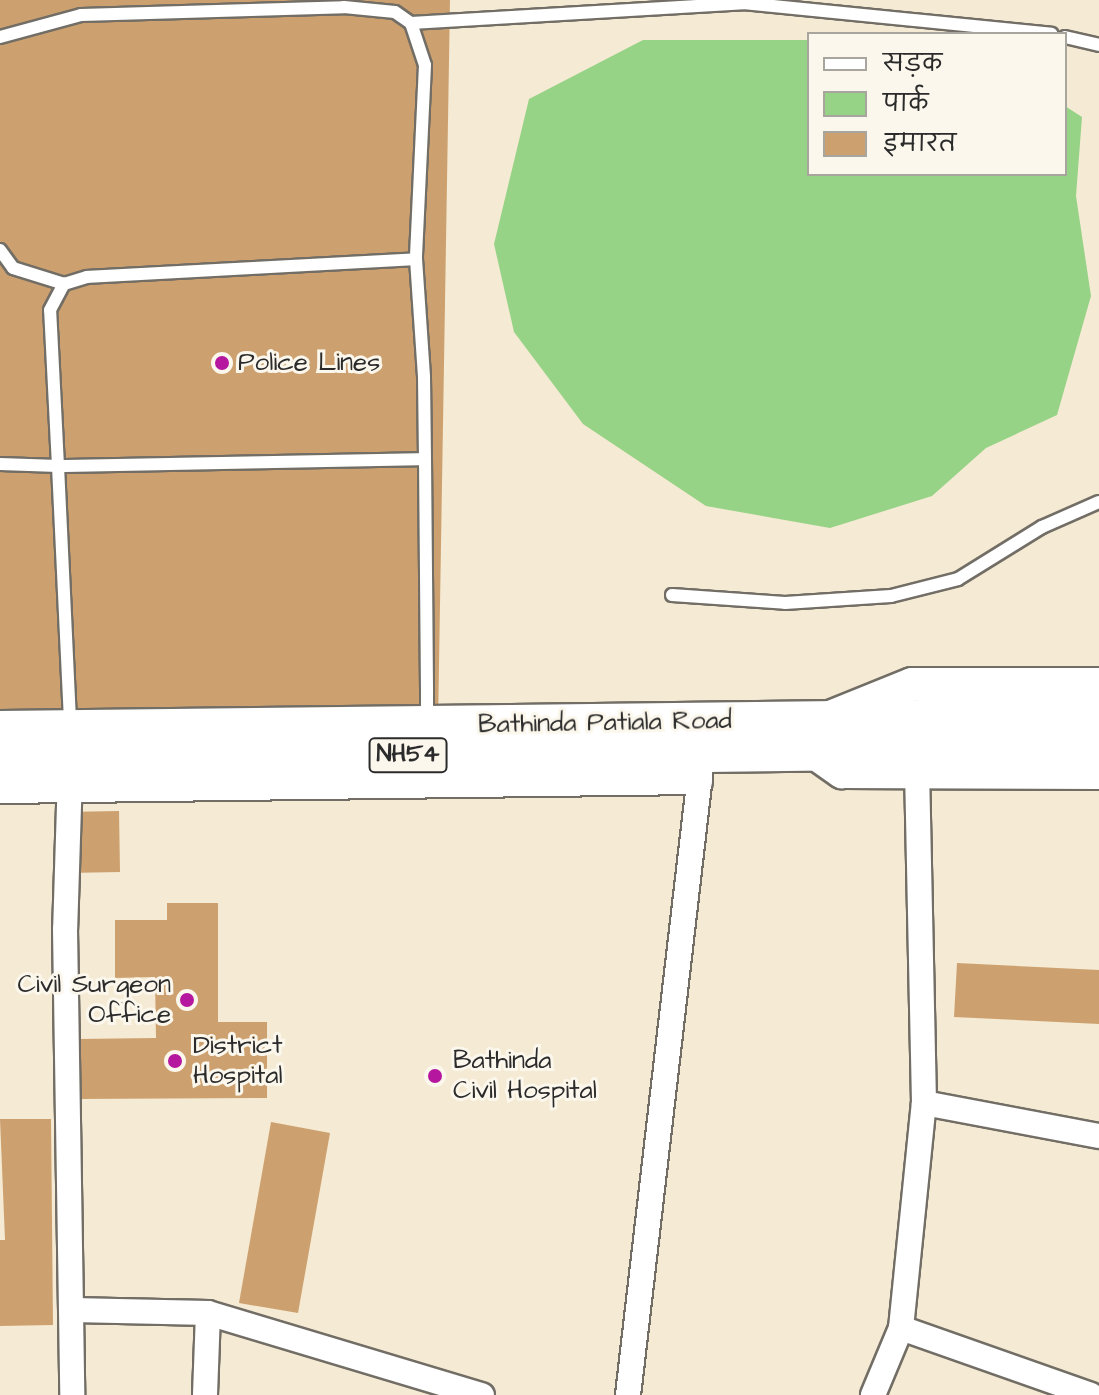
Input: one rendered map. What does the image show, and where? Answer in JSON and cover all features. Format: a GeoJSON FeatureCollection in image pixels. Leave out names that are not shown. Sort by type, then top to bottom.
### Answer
{"type":"FeatureCollection","features":[{"type":"Feature","properties":{"kind":"highway","name":"NH54"},"geometry":{"type":"LineString","coordinates":[[969,735],[1099,717]]}},
{"type":"Feature","properties":{"kind":"highway","name":"Bathinda Patiala Road"},"geometry":{"type":"LineString","coordinates":[[0,730],[70,760],[427,726],[612,738],[821,736]]}},
{"type":"Feature","properties":{"kind":"highway","name":"NH54"},"geometry":{"type":"LineString","coordinates":[[0,762],[612,738],[701,767],[821,736],[969,735],[1099,748]]}},
{"type":"Feature","properties":{"kind":"main road"},"geometry":{"type":"LineString","coordinates":[[1099,684],[912,684],[821,736],[842,772],[1099,773]]}},
{"type":"Feature","properties":{"kind":"street"},"geometry":{"type":"LineString","coordinates":[[70,760],[65,929],[72,1395]]}},
{"type":"Feature","properties":{"kind":"street"},"geometry":{"type":"LineString","coordinates":[[0,791],[70,760],[701,767],[628,1395]]}},
{"type":"Feature","properties":{"kind":"street"},"geometry":{"type":"LineString","coordinates":[[873,1395],[901,1328],[924,1103],[917,771]]}},
{"type":"Feature","properties":{"kind":"street"},"geometry":{"type":"LineString","coordinates":[[924,1103],[1099,1136]]}},
{"type":"Feature","properties":{"kind":"street"},"geometry":{"type":"LineString","coordinates":[[73,1310],[208,1313],[482,1395]]}},
{"type":"Feature","properties":{"kind":"street"},"geometry":{"type":"LineString","coordinates":[[205,1395],[208,1313]]}},
{"type":"Feature","properties":{"kind":"street"},"geometry":{"type":"LineString","coordinates":[[901,1328],[1091,1395]]}},
{"type":"Feature","properties":{"kind":"lane"},"geometry":{"type":"LineString","coordinates":[[411,23],[743,3],[1031,32]]}},
{"type":"Feature","properties":{"kind":"lane"},"geometry":{"type":"LineString","coordinates":[[0,37],[81,15],[344,7],[395,12],[411,23],[425,65],[416,259],[425,459],[427,726]]}},
{"type":"Feature","properties":{"kind":"lane"},"geometry":{"type":"LineString","coordinates":[[1067,37],[1099,45]]}},
{"type":"Feature","properties":{"kind":"lane"},"geometry":{"type":"LineString","coordinates":[[0,250],[13,268],[64,284],[87,277],[283,263],[416,259]]}},
{"type":"Feature","properties":{"kind":"lane"},"geometry":{"type":"LineString","coordinates":[[64,284],[50,310],[70,760]]}},
{"type":"Feature","properties":{"kind":"lane"},"geometry":{"type":"LineString","coordinates":[[0,464],[58,466],[425,459]]}},
{"type":"Feature","properties":{"kind":"lane"},"geometry":{"type":"LineString","coordinates":[[672,595],[785,603],[891,596],[958,579],[1042,527],[1099,502]]}},
{"type":"Feature","properties":{"kind":"green space"},"geometry":{"type":"Polygon","coordinates":[[[643,40],[807,40],[807,176],[1067,176],[1067,107],[1082,117],[1076,196],[1091,296],[1057,415],[986,448],[932,496],[830,528],[706,506],[583,424],[514,332],[494,244],[529,99],[643,40]]]}},
{"type":"Feature","properties":{"kind":"building","name":"Police Lines"},"geometry":{"type":"Polygon","coordinates":[[[0,0],[450,0],[438,726],[0,730],[0,0]]]}},
{"type":"Feature","properties":{"kind":"building"},"geometry":{"type":"Polygon","coordinates":[[[119,811],[120,872],[67,873],[66,812],[119,811]]]}},
{"type":"Feature","properties":{"kind":"building","name":"Civil Surgeon Office"},"geometry":{"type":"Polygon","coordinates":[[[167,903],[218,903],[218,1022],[267,1022],[267,1098],[78,1099],[78,1039],[156,1038],[155,977],[115,978],[115,920],[167,920],[167,903]]]}},
{"type":"Feature","properties":{"kind":"building"},"geometry":{"type":"Polygon","coordinates":[[[957,963],[1099,970],[1099,1024],[954,1017],[957,963]]]}},
{"type":"Feature","properties":{"kind":"building"},"geometry":{"type":"Polygon","coordinates":[[[0,1119],[51,1119],[53,1325],[0,1326],[0,1240],[5,1240],[0,1119]]]}},
{"type":"Feature","properties":{"kind":"building"},"geometry":{"type":"Polygon","coordinates":[[[271,1122],[330,1133],[298,1313],[239,1303],[271,1122]]]}},
{"type":"Feature","properties":{"kind":"place","name":"Police Lines"},"geometry":{"type":"Point","coordinates":[222,363]}},
{"type":"Feature","properties":{"kind":"place","name":"Civil Surgeon Office"},"geometry":{"type":"Point","coordinates":[187,1000]}},
{"type":"Feature","properties":{"kind":"place","name":"District Hospital"},"geometry":{"type":"Point","coordinates":[175,1061]}},
{"type":"Feature","properties":{"kind":"place","name":"Bathinda Civil Hospital"},"geometry":{"type":"Point","coordinates":[435,1076]}}]}
